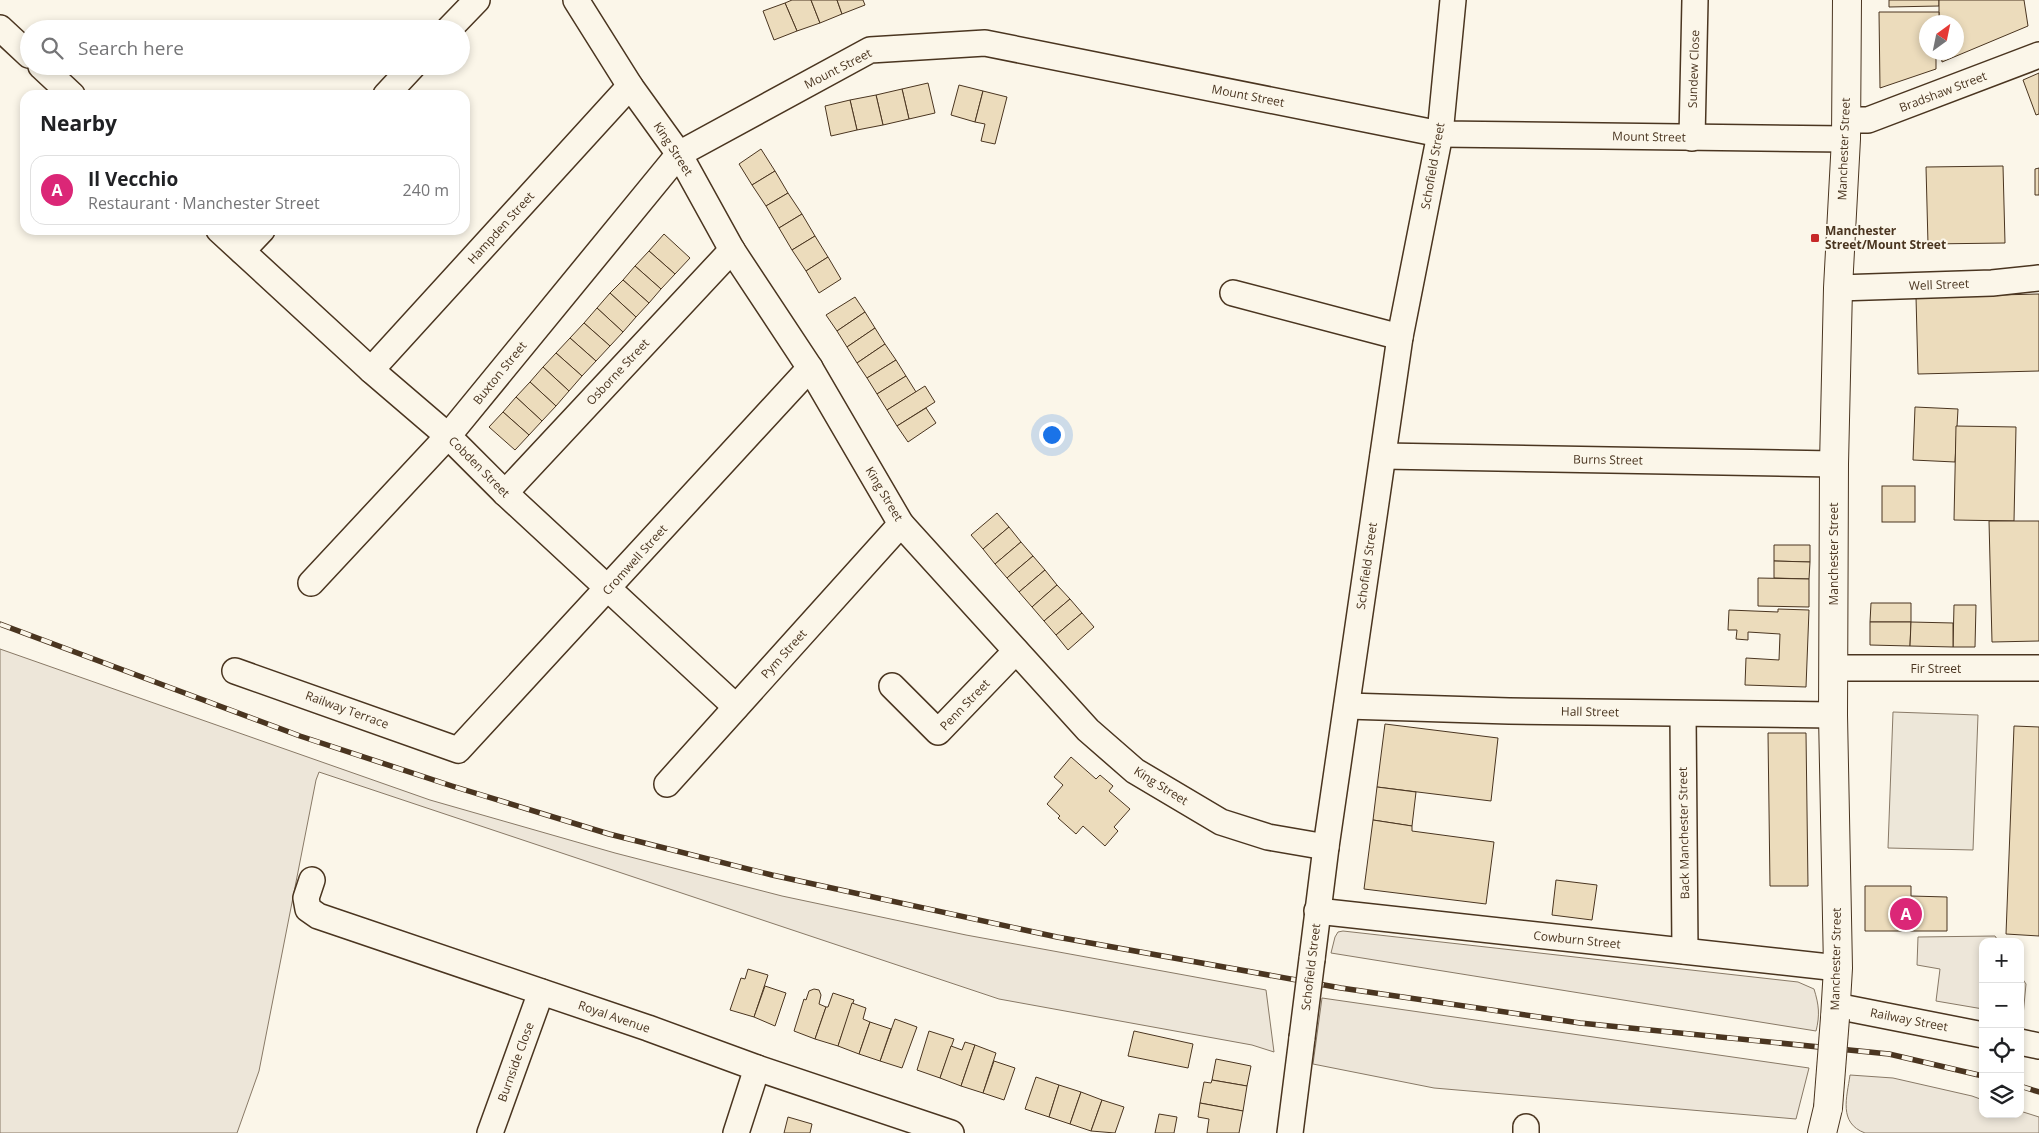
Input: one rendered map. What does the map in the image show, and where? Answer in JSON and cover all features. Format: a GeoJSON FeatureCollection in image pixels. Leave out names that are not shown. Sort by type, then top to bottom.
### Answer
{"type":"FeatureCollection","features":[{"type":"Feature","properties":{"kind":"main road","name":"Manchester Street"},"geometry":{"type":"LineString","coordinates":[[1825,1120],[1836,1012],[1838,968],[1834,715],[1834,464],[1838,288],[1846,130],[1847,0]]}},
{"type":"Feature","properties":{"kind":"street"},"geometry":{"type":"LineString","coordinates":[[458,20],[477,0]]}},
{"type":"Feature","properties":{"kind":"street","name":"King Street"},"geometry":{"type":"LineString","coordinates":[[576,0],[630,86],[679,154],[732,250],[810,368],[901,524],[1088,730],[1135,771],[1222,822],[1268,837],[1326,847]]}},
{"type":"Feature","properties":{"kind":"street","name":"Schofield Street"},"geometry":{"type":"LineString","coordinates":[[1290,1133],[1317,911],[1400,337],[1440,134],[1453,0]]}},
{"type":"Feature","properties":{"kind":"street","name":"Sundew Close"},"geometry":{"type":"LineString","coordinates":[[1692,138],[1696,0]]}},
{"type":"Feature","properties":{"kind":"street"},"geometry":{"type":"LineString","coordinates":[[0,28],[20,47]]}},
{"type":"Feature","properties":{"kind":"street","name":"Mount Street"},"geometry":{"type":"LineString","coordinates":[[679,154],[870,50],[985,43],[1440,134],[1692,138],[1846,130]]}},
{"type":"Feature","properties":{"kind":"street","name":"Bradshaw Street"},"geometry":{"type":"LineString","coordinates":[[1846,130],[2039,56]]}},
{"type":"Feature","properties":{"kind":"street"},"geometry":{"type":"LineString","coordinates":[[51,75],[67,90]]}},
{"type":"Feature","properties":{"kind":"street"},"geometry":{"type":"LineString","coordinates":[[391,90],[405,75]]}},
{"type":"Feature","properties":{"kind":"street","name":"Hampden Street"},"geometry":{"type":"LineString","coordinates":[[371,370],[630,86]]}},
{"type":"Feature","properties":{"kind":"street","name":"Buxton Street"},"geometry":{"type":"LineString","coordinates":[[311,583],[448,436],[679,154]]}},
{"type":"Feature","properties":{"kind":"street","name":"Cobden Street"},"geometry":{"type":"LineString","coordinates":[[224,235],[371,370],[448,436],[505,494],[736,707]]}},
{"type":"Feature","properties":{"kind":"street"},"geometry":{"type":"LineString","coordinates":[[242,252],[257,235]]}},
{"type":"Feature","properties":{"kind":"street","name":"Osborne Street"},"geometry":{"type":"LineString","coordinates":[[505,494],[732,250]]}},
{"type":"Feature","properties":{"kind":"street","name":"Well Street"},"geometry":{"type":"LineString","coordinates":[[1838,288],[1992,283],[2039,278]]}},
{"type":"Feature","properties":{"kind":"street"},"geometry":{"type":"LineString","coordinates":[[1233,293],[1400,337]]}},
{"type":"Feature","properties":{"kind":"street","name":"Cromwell Street"},"geometry":{"type":"LineString","coordinates":[[458,750],[810,368]]}},
{"type":"Feature","properties":{"kind":"street","name":"Burns Street"},"geometry":{"type":"LineString","coordinates":[[1383,456],[1834,464]]}},
{"type":"Feature","properties":{"kind":"street","name":"Pym Street"},"geometry":{"type":"LineString","coordinates":[[666,784],[901,524]]}},
{"type":"Feature","properties":{"kind":"street","name":"Penn Street"},"geometry":{"type":"LineString","coordinates":[[892,686],[938,732],[1016,651]]}},
{"type":"Feature","properties":{"kind":"street","name":"Fir Street"},"geometry":{"type":"LineString","coordinates":[[1834,668],[2039,668]]}},
{"type":"Feature","properties":{"kind":"street","name":"Railway Terrace"},"geometry":{"type":"LineString","coordinates":[[235,671],[458,750]]}},
{"type":"Feature","properties":{"kind":"street","name":"Hall Street"},"geometry":{"type":"LineString","coordinates":[[1347,706],[1509,711],[1834,715]]}},
{"type":"Feature","properties":{"kind":"street","name":"Back Manchester Street"},"geometry":{"type":"LineString","coordinates":[[1683,714],[1685,952]]}},
{"type":"Feature","properties":{"kind":"street","name":"Royal Avenue"},"geometry":{"type":"LineString","coordinates":[[312,880],[306,898],[308,909],[318,916],[951,1133]]}},
{"type":"Feature","properties":{"kind":"street","name":"Cowburn Street"},"geometry":{"type":"LineString","coordinates":[[1317,911],[1838,968]]}},
{"type":"Feature","properties":{"kind":"street","name":"Burnside Close"},"geometry":{"type":"LineString","coordinates":[[490,1133],[541,992]]}},
{"type":"Feature","properties":{"kind":"street","name":"Railway Street"},"geometry":{"type":"LineString","coordinates":[[1836,1012],[1979,1034]]}},
{"type":"Feature","properties":{"kind":"street"},"geometry":{"type":"LineString","coordinates":[[2024,1043],[2039,1046]]}},
{"type":"Feature","properties":{"kind":"street"},"geometry":{"type":"LineString","coordinates":[[736,1133],[757,1068]]}},
{"type":"Feature","properties":{"kind":"shaded area"},"geometry":{"type":"Polygon","coordinates":[[[0,649],[430,800],[615,853],[782,896],[966,935],[1266,990],[1274,1052],[1252,1045],[999,999],[319,772],[259,1071],[237,1133],[0,1133],[0,649]]]}},
{"type":"Feature","properties":{"kind":"shaded area"},"geometry":{"type":"Polygon","coordinates":[[[1893,712],[1978,715],[1973,850],[1888,848],[1893,712]]]}},
{"type":"Feature","properties":{"kind":"shaded area"},"geometry":{"type":"Polygon","coordinates":[[[1343,931],[1798,982],[1814,989],[1818,1010],[1816,1031],[1331,953],[1335,937],[1338,932],[1343,931]]]}},
{"type":"Feature","properties":{"kind":"shaded area"},"geometry":{"type":"Polygon","coordinates":[[[1995,936],[1996,938],[1979,938],[1979,1008],[1936,1001],[1940,969],[1917,965],[1918,937],[1995,936]]]}},
{"type":"Feature","properties":{"kind":"shaded area"},"geometry":{"type":"Polygon","coordinates":[[[2024,981],[2026,984],[2024,1005],[2024,981]]]}},
{"type":"Feature","properties":{"kind":"shaded area"},"geometry":{"type":"Polygon","coordinates":[[[1322,998],[1809,1068],[1796,1119],[1434,1088],[1313,1064],[1322,998]]]}},
{"type":"Feature","properties":{"kind":"shaded area"},"geometry":{"type":"Polygon","coordinates":[[[1850,1075],[1893,1078],[1979,1099],[1979,1118],[2024,1118],[2024,1112],[2039,1117],[2039,1133],[1865,1133],[1856,1129],[1851,1123],[1846,1108],[1850,1075]]]}},
{"type":"Feature","properties":{"kind":"building"},"geometry":{"type":"Polygon","coordinates":[[[792,0],[811,0],[820,23],[797,31],[785,3],[792,0]]]}},
{"type":"Feature","properties":{"kind":"building"},"geometry":{"type":"Polygon","coordinates":[[[811,0],[837,0],[842,14],[820,23],[811,0]]]}},
{"type":"Feature","properties":{"kind":"building"},"geometry":{"type":"Polygon","coordinates":[[[837,0],[863,0],[865,5],[842,14],[837,0]]]}},
{"type":"Feature","properties":{"kind":"building"},"geometry":{"type":"Polygon","coordinates":[[[1889,0],[1939,0],[1939,6],[1889,7],[1889,0]]]}},
{"type":"Feature","properties":{"kind":"building"},"geometry":{"type":"Polygon","coordinates":[[[1939,0],[2024,0],[2028,26],[1964,53],[1964,15],[1939,15],[1939,0]]]}},
{"type":"Feature","properties":{"kind":"building"},"geometry":{"type":"Polygon","coordinates":[[[785,3],[797,31],[774,40],[763,11],[785,3]]]}},
{"type":"Feature","properties":{"kind":"building"},"geometry":{"type":"Polygon","coordinates":[[[1879,12],[1939,12],[1939,15],[1919,15],[1919,60],[1936,60],[1936,69],[1880,88],[1879,12]]]}},
{"type":"Feature","properties":{"kind":"building"},"geometry":{"type":"Polygon","coordinates":[[[2039,73],[2039,114],[2036,115],[2023,80],[2039,73]]]}},
{"type":"Feature","properties":{"kind":"building"},"geometry":{"type":"Polygon","coordinates":[[[928,83],[935,113],[909,119],[902,89],[928,83]]]}},
{"type":"Feature","properties":{"kind":"building"},"geometry":{"type":"Polygon","coordinates":[[[959,85],[983,91],[975,122],[951,115],[959,85]]]}},
{"type":"Feature","properties":{"kind":"building"},"geometry":{"type":"Polygon","coordinates":[[[902,89],[909,119],[883,125],[876,95],[902,89]]]}},
{"type":"Feature","properties":{"kind":"building"},"geometry":{"type":"Polygon","coordinates":[[[983,91],[1007,97],[995,144],[981,141],[985,124],[975,122],[983,91]]]}},
{"type":"Feature","properties":{"kind":"building"},"geometry":{"type":"Polygon","coordinates":[[[876,95],[883,125],[857,130],[850,100],[876,95]]]}},
{"type":"Feature","properties":{"kind":"building"},"geometry":{"type":"Polygon","coordinates":[[[850,100],[857,130],[831,136],[825,106],[850,100]]]}},
{"type":"Feature","properties":{"kind":"building"},"geometry":{"type":"Polygon","coordinates":[[[761,149],[775,171],[752,185],[739,164],[761,149]]]}},
{"type":"Feature","properties":{"kind":"building"},"geometry":{"type":"Polygon","coordinates":[[[2003,166],[2005,243],[1928,244],[1926,167],[2003,166]]]}},
{"type":"Feature","properties":{"kind":"building"},"geometry":{"type":"Polygon","coordinates":[[[2039,168],[2039,195],[2035,195],[2035,169],[2039,168]]]}},
{"type":"Feature","properties":{"kind":"building"},"geometry":{"type":"Polygon","coordinates":[[[775,171],[788,193],[766,206],[752,185],[775,171]]]}},
{"type":"Feature","properties":{"kind":"building"},"geometry":{"type":"Polygon","coordinates":[[[788,193],[802,214],[779,228],[766,206],[788,193]]]}},
{"type":"Feature","properties":{"kind":"building"},"geometry":{"type":"Polygon","coordinates":[[[802,214],[815,236],[792,250],[779,228],[802,214]]]}},
{"type":"Feature","properties":{"kind":"building"},"geometry":{"type":"Polygon","coordinates":[[[664,234],[690,258],[675,274],[649,251],[664,234]]]}},
{"type":"Feature","properties":{"kind":"building"},"geometry":{"type":"Polygon","coordinates":[[[815,236],[828,257],[806,271],[792,250],[815,236]]]}},
{"type":"Feature","properties":{"kind":"building"},"geometry":{"type":"Polygon","coordinates":[[[649,251],[675,274],[661,289],[635,266],[649,251]]]}},
{"type":"Feature","properties":{"kind":"building"},"geometry":{"type":"Polygon","coordinates":[[[828,257],[841,279],[819,293],[806,271],[828,257]]]}},
{"type":"Feature","properties":{"kind":"building"},"geometry":{"type":"Polygon","coordinates":[[[635,266],[661,289],[649,303],[623,280],[635,266]]]}},
{"type":"Feature","properties":{"kind":"building"},"geometry":{"type":"Polygon","coordinates":[[[623,280],[649,303],[636,317],[610,293],[623,280]]]}},
{"type":"Feature","properties":{"kind":"building"},"geometry":{"type":"Polygon","coordinates":[[[610,293],[636,317],[623,332],[597,308],[610,293]]]}},
{"type":"Feature","properties":{"kind":"building"},"geometry":{"type":"Polygon","coordinates":[[[2039,294],[2039,371],[1918,374],[1916,297],[2039,294]]]}},
{"type":"Feature","properties":{"kind":"building"},"geometry":{"type":"Polygon","coordinates":[[[855,297],[865,312],[837,331],[826,315],[855,297]]]}},
{"type":"Feature","properties":{"kind":"building"},"geometry":{"type":"Polygon","coordinates":[[[597,308],[623,332],[610,346],[584,323],[597,308]]]}},
{"type":"Feature","properties":{"kind":"building"},"geometry":{"type":"Polygon","coordinates":[[[865,312],[875,328],[847,347],[837,331],[865,312]]]}},
{"type":"Feature","properties":{"kind":"building"},"geometry":{"type":"Polygon","coordinates":[[[584,323],[610,346],[596,361],[570,338],[584,323]]]}},
{"type":"Feature","properties":{"kind":"building"},"geometry":{"type":"Polygon","coordinates":[[[875,328],[885,344],[857,363],[847,347],[875,328]]]}},
{"type":"Feature","properties":{"kind":"building"},"geometry":{"type":"Polygon","coordinates":[[[570,338],[596,361],[582,376],[556,353],[570,338]]]}},
{"type":"Feature","properties":{"kind":"building"},"geometry":{"type":"Polygon","coordinates":[[[885,344],[896,360],[867,378],[857,363],[885,344]]]}},
{"type":"Feature","properties":{"kind":"building"},"geometry":{"type":"Polygon","coordinates":[[[556,353],[582,376],[569,391],[543,367],[556,353]]]}},
{"type":"Feature","properties":{"kind":"building"},"geometry":{"type":"Polygon","coordinates":[[[896,360],[906,376],[877,394],[867,378],[896,360]]]}},
{"type":"Feature","properties":{"kind":"building"},"geometry":{"type":"Polygon","coordinates":[[[543,367],[569,391],[556,406],[530,382],[543,367]]]}},
{"type":"Feature","properties":{"kind":"building"},"geometry":{"type":"Polygon","coordinates":[[[906,376],[916,392],[887,410],[877,394],[906,376]]]}},
{"type":"Feature","properties":{"kind":"building"},"geometry":{"type":"Polygon","coordinates":[[[530,382],[556,406],[542,421],[516,397],[530,382]]]}},
{"type":"Feature","properties":{"kind":"building"},"geometry":{"type":"Polygon","coordinates":[[[925,386],[935,402],[897,426],[887,410],[925,386]]]}},
{"type":"Feature","properties":{"kind":"building"},"geometry":{"type":"Polygon","coordinates":[[[516,397],[542,421],[529,435],[503,412],[516,397]]]}},
{"type":"Feature","properties":{"kind":"building"},"geometry":{"type":"Polygon","coordinates":[[[1915,407],[1958,409],[1955,462],[1913,460],[1915,407]]]}},
{"type":"Feature","properties":{"kind":"building"},"geometry":{"type":"Polygon","coordinates":[[[926,408],[936,423],[908,442],[897,426],[926,408]]]}},
{"type":"Feature","properties":{"kind":"building"},"geometry":{"type":"Polygon","coordinates":[[[503,412],[529,435],[515,450],[489,427],[503,412]]]}},
{"type":"Feature","properties":{"kind":"building"},"geometry":{"type":"Polygon","coordinates":[[[1956,426],[2016,427],[2014,521],[1954,520],[1956,426]]]}},
{"type":"Feature","properties":{"kind":"building"},"geometry":{"type":"Polygon","coordinates":[[[1882,486],[1915,486],[1915,522],[1882,522],[1882,486]]]}},
{"type":"Feature","properties":{"kind":"building"},"geometry":{"type":"Polygon","coordinates":[[[997,513],[1009,527],[983,549],[971,535],[997,513]]]}},
{"type":"Feature","properties":{"kind":"building"},"geometry":{"type":"Polygon","coordinates":[[[1989,521],[2039,521],[2039,641],[1992,642],[1989,521]]]}},
{"type":"Feature","properties":{"kind":"building"},"geometry":{"type":"Polygon","coordinates":[[[1009,527],[1021,542],[995,564],[983,549],[1009,527]]]}},
{"type":"Feature","properties":{"kind":"building"},"geometry":{"type":"Polygon","coordinates":[[[1021,542],[1033,556],[1007,578],[995,564],[1021,542]]]}},
{"type":"Feature","properties":{"kind":"building"},"geometry":{"type":"Polygon","coordinates":[[[1774,545],[1810,545],[1810,562],[1774,561],[1774,545]]]}},
{"type":"Feature","properties":{"kind":"building"},"geometry":{"type":"Polygon","coordinates":[[[1033,556],[1045,570],[1019,592],[1007,578],[1033,556]]]}},
{"type":"Feature","properties":{"kind":"building"},"geometry":{"type":"Polygon","coordinates":[[[1774,561],[1810,562],[1809,579],[1774,578],[1774,561]]]}},
{"type":"Feature","properties":{"kind":"building"},"geometry":{"type":"Polygon","coordinates":[[[1045,570],[1057,585],[1032,607],[1019,592],[1045,570]]]}},
{"type":"Feature","properties":{"kind":"building"},"geometry":{"type":"Polygon","coordinates":[[[1758,578],[1809,579],[1809,607],[1758,606],[1758,578]]]}},
{"type":"Feature","properties":{"kind":"building"},"geometry":{"type":"Polygon","coordinates":[[[1057,585],[1070,599],[1044,621],[1032,607],[1057,585]]]}},
{"type":"Feature","properties":{"kind":"building"},"geometry":{"type":"Polygon","coordinates":[[[1070,599],[1082,613],[1056,635],[1044,621],[1070,599]]]}},
{"type":"Feature","properties":{"kind":"building"},"geometry":{"type":"Polygon","coordinates":[[[1871,603],[1911,603],[1911,622],[1870,622],[1871,603]]]}},
{"type":"Feature","properties":{"kind":"building"},"geometry":{"type":"Polygon","coordinates":[[[1954,605],[1976,605],[1975,647],[1953,647],[1954,605]]]}},
{"type":"Feature","properties":{"kind":"building"},"geometry":{"type":"Polygon","coordinates":[[[1778,609],[1809,610],[1806,687],[1745,685],[1746,658],[1779,660],[1780,634],[1748,632],[1748,640],[1736,639],[1737,630],[1728,630],[1729,610],[1778,612],[1778,609]]]}},
{"type":"Feature","properties":{"kind":"building"},"geometry":{"type":"Polygon","coordinates":[[[1082,613],[1094,627],[1068,650],[1056,635],[1082,613]]]}},
{"type":"Feature","properties":{"kind":"building"},"geometry":{"type":"Polygon","coordinates":[[[1870,622],[1911,622],[1910,646],[1870,645],[1870,622]]]}},
{"type":"Feature","properties":{"kind":"building"},"geometry":{"type":"Polygon","coordinates":[[[1911,622],[1953,623],[1953,647],[1910,646],[1911,622]]]}},
{"type":"Feature","properties":{"kind":"building"},"geometry":{"type":"Polygon","coordinates":[[[1385,724],[1498,738],[1491,801],[1377,787],[1385,724]]]}},
{"type":"Feature","properties":{"kind":"building"},"geometry":{"type":"Polygon","coordinates":[[[2014,726],[2039,727],[2039,936],[2006,934],[2014,726]]]}},
{"type":"Feature","properties":{"kind":"building"},"geometry":{"type":"Polygon","coordinates":[[[1768,733],[1806,733],[1808,886],[1770,886],[1768,733]]]}},
{"type":"Feature","properties":{"kind":"building"},"geometry":{"type":"Polygon","coordinates":[[[1071,757],[1096,779],[1100,775],[1113,786],[1109,791],[1130,809],[1114,827],[1118,831],[1105,846],[1083,826],[1076,834],[1058,818],[1060,816],[1047,804],[1063,785],[1054,777],[1071,757]]]}},
{"type":"Feature","properties":{"kind":"building"},"geometry":{"type":"Polygon","coordinates":[[[1377,787],[1416,792],[1412,826],[1373,820],[1377,787]]]}},
{"type":"Feature","properties":{"kind":"building"},"geometry":{"type":"Polygon","coordinates":[[[1373,820],[1412,826],[1412,831],[1494,842],[1486,904],[1364,889],[1373,820]]]}},
{"type":"Feature","properties":{"kind":"building"},"geometry":{"type":"Polygon","coordinates":[[[1556,880],[1597,885],[1592,920],[1552,915],[1556,880]]]}},
{"type":"Feature","properties":{"kind":"building"},"geometry":{"type":"Polygon","coordinates":[[[1865,886],[1911,886],[1911,896],[1947,897],[1947,931],[1865,931],[1865,886]]]}},
{"type":"Feature","properties":{"kind":"building"},"geometry":{"type":"Polygon","coordinates":[[[748,969],[768,975],[754,1017],[730,1010],[741,978],[745,979],[748,969]]]}},
{"type":"Feature","properties":{"kind":"building"},"geometry":{"type":"Polygon","coordinates":[[[765,986],[786,993],[775,1026],[754,1017],[765,986]]]}},
{"type":"Feature","properties":{"kind":"building"},"geometry":{"type":"Polygon","coordinates":[[[819,990],[821,995],[819,1004],[826,1007],[815,1039],[794,1031],[804,999],[806,1000],[809,991],[819,990]]]}},
{"type":"Feature","properties":{"kind":"building"},"geometry":{"type":"Polygon","coordinates":[[[833,993],[854,1000],[838,1046],[815,1039],[833,993]]]}},
{"type":"Feature","properties":{"kind":"building"},"geometry":{"type":"Polygon","coordinates":[[[852,1003],[866,1008],[863,1019],[870,1022],[859,1054],[838,1046],[852,1003]]]}},
{"type":"Feature","properties":{"kind":"building"},"geometry":{"type":"Polygon","coordinates":[[[895,1019],[917,1027],[902,1068],[880,1061],[895,1019]]]}},
{"type":"Feature","properties":{"kind":"building"},"geometry":{"type":"Polygon","coordinates":[[[870,1022],[891,1029],[880,1061],[859,1054],[870,1022]]]}},
{"type":"Feature","properties":{"kind":"building"},"geometry":{"type":"Polygon","coordinates":[[[929,1031],[954,1039],[940,1078],[917,1070],[929,1031]]]}},
{"type":"Feature","properties":{"kind":"building"},"geometry":{"type":"Polygon","coordinates":[[[1134,1031],[1193,1044],[1188,1068],[1128,1056],[1134,1031]]]}},
{"type":"Feature","properties":{"kind":"building"},"geometry":{"type":"Polygon","coordinates":[[[965,1042],[975,1045],[961,1086],[940,1078],[951,1046],[962,1050],[965,1042]]]}},
{"type":"Feature","properties":{"kind":"building"},"geometry":{"type":"Polygon","coordinates":[[[975,1045],[996,1053],[983,1093],[961,1086],[975,1045]]]}},
{"type":"Feature","properties":{"kind":"building"},"geometry":{"type":"Polygon","coordinates":[[[1216,1059],[1251,1066],[1247,1086],[1212,1080],[1216,1059]]]}},
{"type":"Feature","properties":{"kind":"building"},"geometry":{"type":"Polygon","coordinates":[[[994,1061],[1015,1068],[1004,1100],[983,1093],[994,1061]]]}},
{"type":"Feature","properties":{"kind":"building"},"geometry":{"type":"Polygon","coordinates":[[[1036,1077],[1059,1085],[1049,1117],[1025,1109],[1036,1077]]]}},
{"type":"Feature","properties":{"kind":"building"},"geometry":{"type":"Polygon","coordinates":[[[1212,1080],[1247,1086],[1243,1111],[1200,1103],[1204,1082],[1211,1083],[1212,1080]]]}},
{"type":"Feature","properties":{"kind":"building"},"geometry":{"type":"Polygon","coordinates":[[[1059,1085],[1081,1092],[1070,1124],[1049,1117],[1059,1085]]]}},
{"type":"Feature","properties":{"kind":"building"},"geometry":{"type":"Polygon","coordinates":[[[1081,1092],[1102,1100],[1091,1131],[1070,1124],[1081,1092]]]}},
{"type":"Feature","properties":{"kind":"building"},"geometry":{"type":"Polygon","coordinates":[[[1102,1100],[1124,1107],[1115,1133],[1091,1131],[1102,1100]]]}},
{"type":"Feature","properties":{"kind":"building"},"geometry":{"type":"Polygon","coordinates":[[[1200,1103],[1243,1111],[1239,1133],[1207,1133],[1209,1119],[1198,1117],[1200,1103]]]}},
{"type":"Feature","properties":{"kind":"building"},"geometry":{"type":"Polygon","coordinates":[[[1159,1114],[1177,1117],[1174,1133],[1155,1133],[1159,1114]]]}},
{"type":"Feature","properties":{"kind":"building"},"geometry":{"type":"Polygon","coordinates":[[[788,1117],[812,1124],[810,1133],[784,1133],[788,1117]]]}},
{"type":"Feature","properties":{"kind":"railway"},"geometry":{"type":"LineString","coordinates":[[0,624],[300,736],[452,786],[609,834],[772,875],[1057,937],[1341,988],[1580,1023],[1889,1054],[1979,1075]]}},
{"type":"Feature","properties":{"kind":"railway"},"geometry":{"type":"LineString","coordinates":[[2024,1087],[2039,1092]]}},
{"type":"Feature","properties":{"kind":"place","name":"Manchester Street/Mount Street"},"geometry":{"type":"Point","coordinates":[1815,238]}},
{"type":"Feature","properties":{"kind":"place","name":"Il Vecchio"},"geometry":{"type":"Point","coordinates":[1906,914]}}]}
